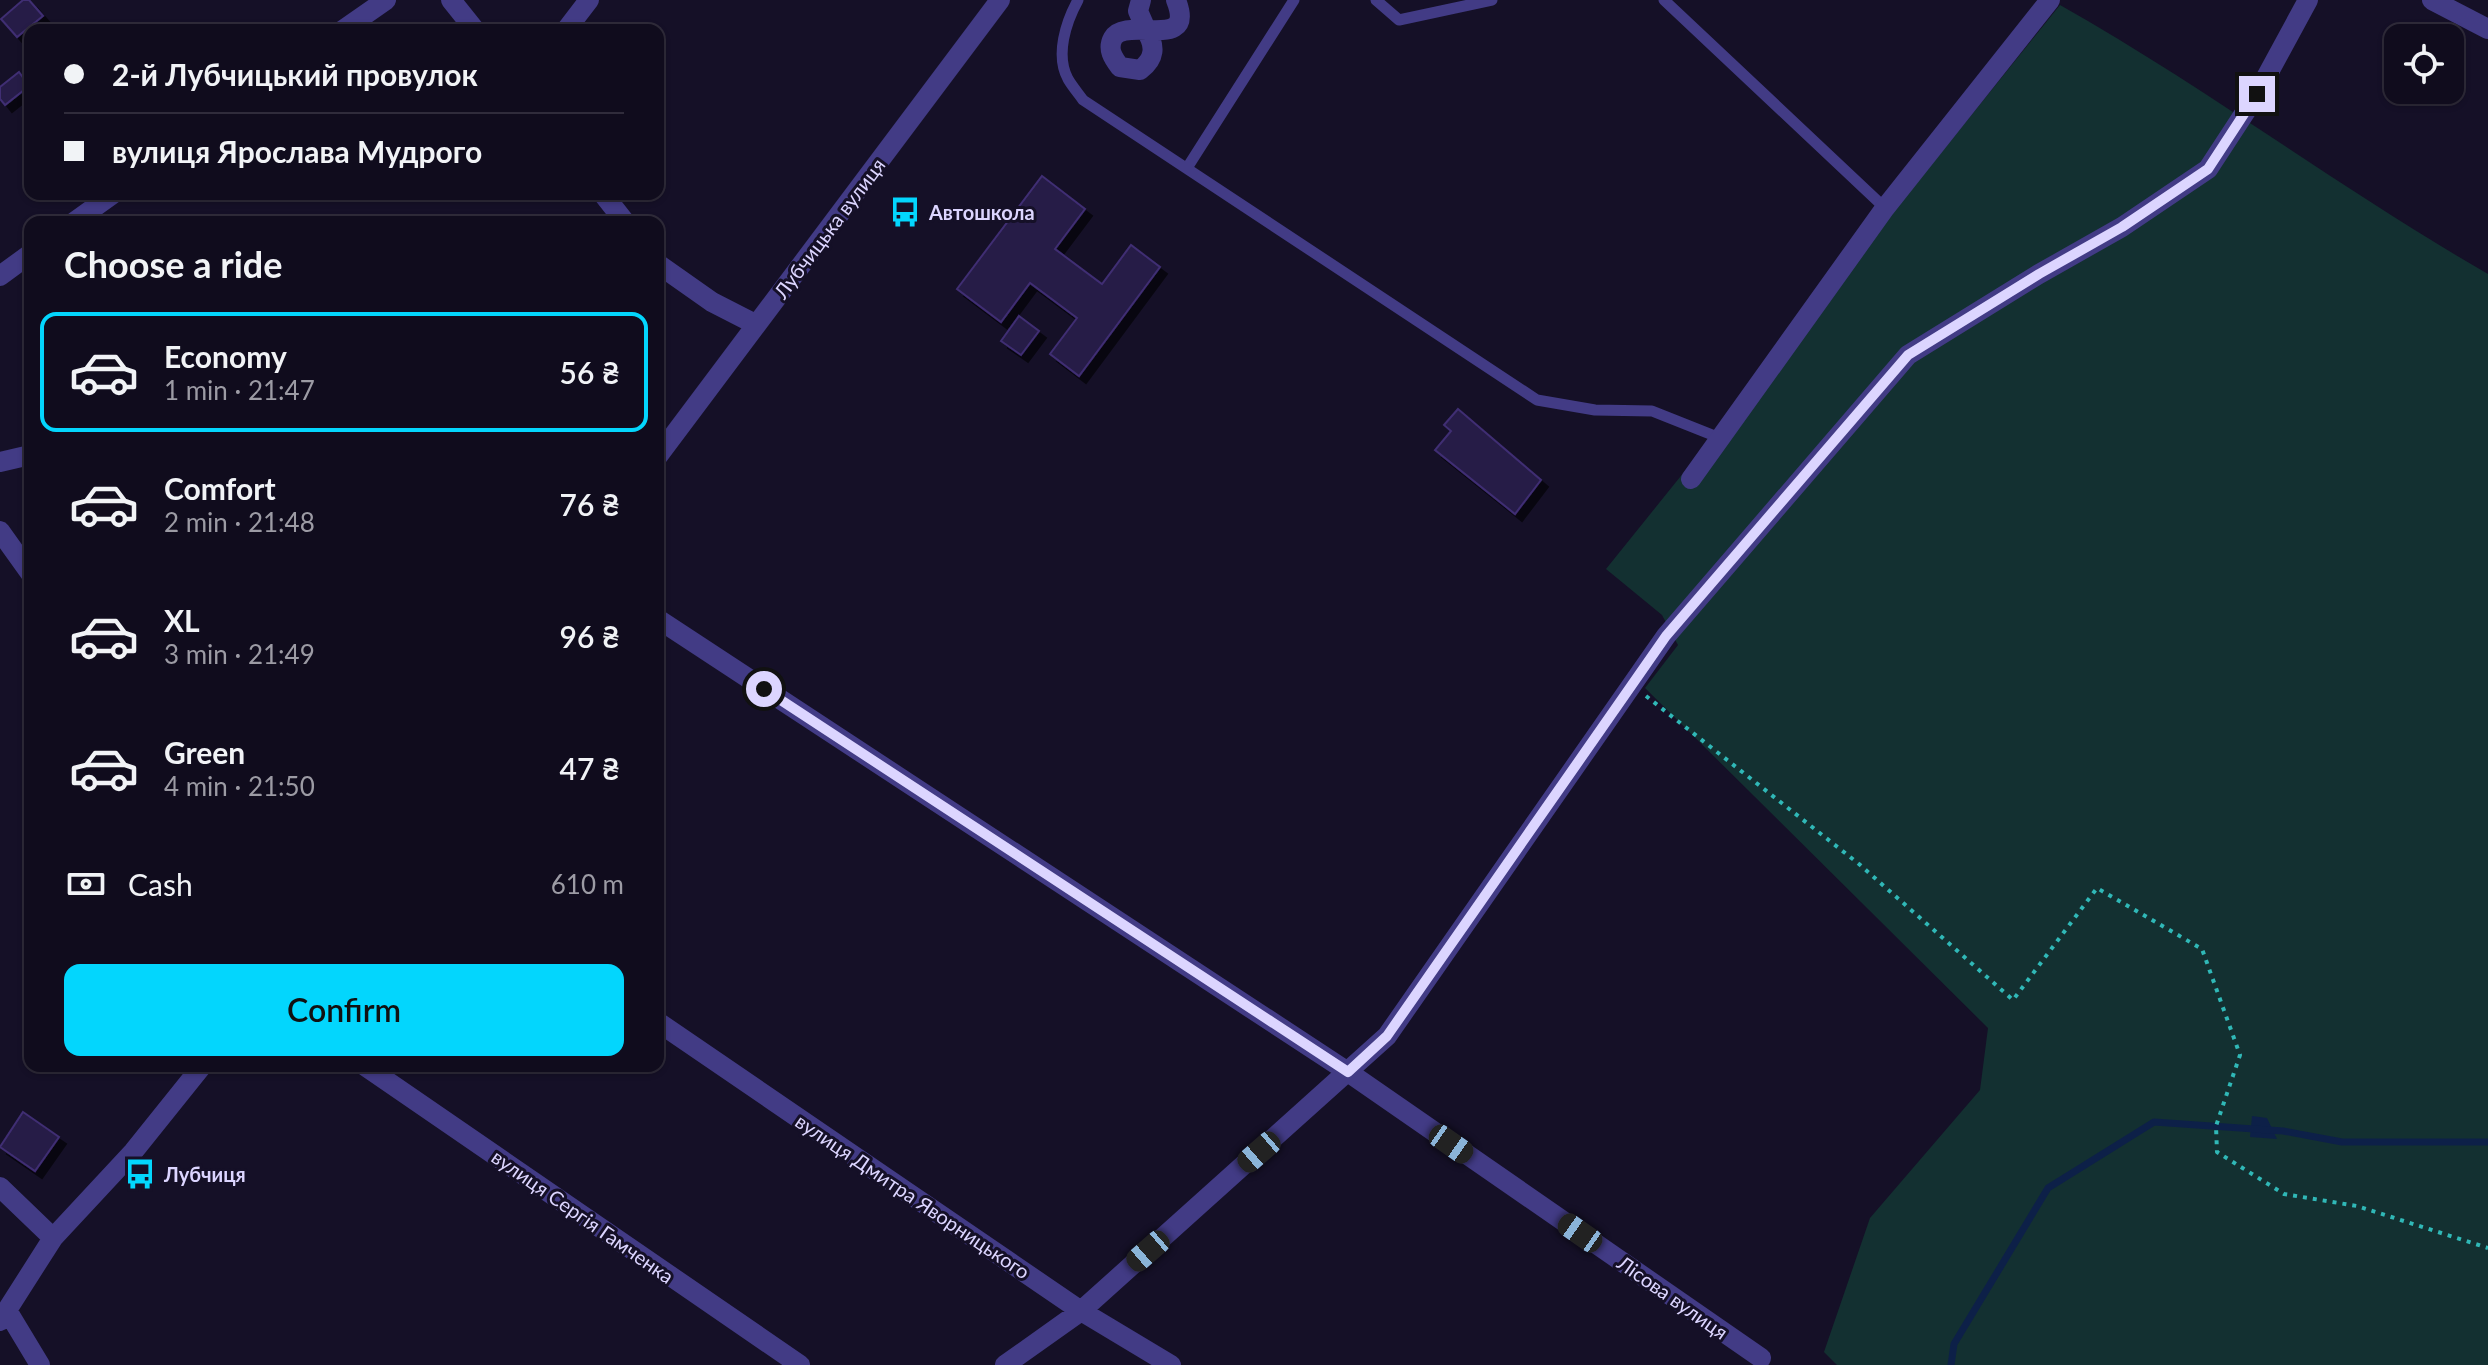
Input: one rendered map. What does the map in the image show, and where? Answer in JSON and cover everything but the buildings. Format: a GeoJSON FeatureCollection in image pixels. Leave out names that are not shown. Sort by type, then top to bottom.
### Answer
{"type":"FeatureCollection","features":[{"type":"Feature","properties":{"kind":"street"},"geometry":{"type":"LineString","coordinates":[[352,24],[386,0]]}},
{"type":"Feature","properties":{"kind":"street"},"geometry":{"type":"LineString","coordinates":[[451,0],[470,24]]}},
{"type":"Feature","properties":{"kind":"street"},"geometry":{"type":"LineString","coordinates":[[571,24],[589,0]]}},
{"type":"Feature","properties":{"kind":"street","name":"Лубчицька вулиця"},"geometry":{"type":"LineString","coordinates":[[664,448],[1000,0]]}},
{"type":"Feature","properties":{"kind":"street"},"geometry":{"type":"LineString","coordinates":[[1141,0],[1138,11],[1145,29],[1153,49],[1151,59],[1140,70],[1120,67],[1110,46],[1114,35],[1123,29],[1136,28],[1156,33],[1168,31],[1176,23],[1180,11],[1176,0]]}},
{"type":"Feature","properties":{"kind":"street"},"geometry":{"type":"LineString","coordinates":[[1691,479],[1885,208],[2050,0]]}},
{"type":"Feature","properties":{"kind":"street"},"geometry":{"type":"LineString","coordinates":[[1005,1365],[1081,1311],[1387,1036],[1666,636],[1908,355],[2122,227],[2208,169],[2257,94],[2308,0]]}},
{"type":"Feature","properties":{"kind":"street"},"geometry":{"type":"LineString","coordinates":[[2432,0],[2488,29]]}},
{"type":"Feature","properties":{"kind":"street"},"geometry":{"type":"LineString","coordinates":[[82,216],[105,200]]}},
{"type":"Feature","properties":{"kind":"street"},"geometry":{"type":"LineString","coordinates":[[608,200],[620,216]]}},
{"type":"Feature","properties":{"kind":"street"},"geometry":{"type":"LineString","coordinates":[[0,276],[24,258]]}},
{"type":"Feature","properties":{"kind":"street"},"geometry":{"type":"LineString","coordinates":[[664,268],[712,302],[755,324]]}},
{"type":"Feature","properties":{"kind":"street"},"geometry":{"type":"LineString","coordinates":[[0,462],[24,456]]}},
{"type":"Feature","properties":{"kind":"street"},"geometry":{"type":"LineString","coordinates":[[0,531],[24,565]]}},
{"type":"Feature","properties":{"kind":"street","name":"Лісова вулиця"},"geometry":{"type":"LineString","coordinates":[[664,623],[1348,1072],[1761,1358]]}},
{"type":"Feature","properties":{"kind":"street","name":"вулиця Дмитра Яворницького"},"geometry":{"type":"LineString","coordinates":[[664,1026],[1081,1311],[1171,1365]]}},
{"type":"Feature","properties":{"kind":"street"},"geometry":{"type":"LineString","coordinates":[[40,1365],[8,1309],[53,1238],[133,1152],[197,1072]]}},
{"type":"Feature","properties":{"kind":"street","name":"вулиця Сергія Гамченка"},"geometry":{"type":"LineString","coordinates":[[374,1072],[800,1365]]}},
{"type":"Feature","properties":{"kind":"street"},"geometry":{"type":"LineString","coordinates":[[0,1187],[53,1238]]}},
{"type":"Feature","properties":{"kind":"lane"},"geometry":{"type":"LineString","coordinates":[[1078,0],[1070,14],[1063,45],[1066,77],[1083,100],[1537,400],[1595,410],[1652,411],[1720,438]]}},
{"type":"Feature","properties":{"kind":"lane"},"geometry":{"type":"LineString","coordinates":[[1187,168],[1294,0]]}},
{"type":"Feature","properties":{"kind":"lane"},"geometry":{"type":"LineString","coordinates":[[1376,0],[1399,20],[1492,0]]}},
{"type":"Feature","properties":{"kind":"lane"},"geometry":{"type":"LineString","coordinates":[[1664,0],[1885,208]]}},
{"type":"Feature","properties":{"kind":"path"},"geometry":{"type":"LineString","coordinates":[[1632,685],[1859,864],[2013,1000],[2097,888],[2202,949],[2240,1055],[2216,1126],[2217,1152],[2284,1194],[2357,1206],[2488,1248]]}},
{"type":"Feature","properties":{"kind":"green space"},"geometry":{"type":"Polygon","coordinates":[[[2060,5],[2168,70],[2380,208],[2488,274],[2488,1365],[1837,1365],[1824,1352],[1870,1218],[1980,1090],[1988,1028],[1645,688],[1678,645],[1662,615],[1606,569],[2060,5]]]}},
{"type":"Feature","properties":{"kind":"water"},"geometry":{"type":"Polygon","coordinates":[[[2252,1116],[2267,1118],[2277,1139],[2250,1137],[2252,1116]]]}},
{"type":"Feature","properties":{"kind":"waterway"},"geometry":{"type":"LineString","coordinates":[[1951,1365],[1954,1344],[2048,1188],[2154,1122],[2283,1131],[2342,1142],[2488,1142]]}},
{"type":"Feature","properties":{"kind":"place","name":"Автошкола"},"geometry":{"type":"Point","coordinates":[905,212]}},
{"type":"Feature","properties":{"kind":"place","name":"Лубчиця"},"geometry":{"type":"Point","coordinates":[140,1174]}},
{"type":"Feature","properties":{"kind":"route"},"geometry":{"type":"LineString","coordinates":[[764,689],[1348,1072],[1387,1036],[1666,636],[1908,355],[2122,227],[2208,169],[2257,94]]}}]}
